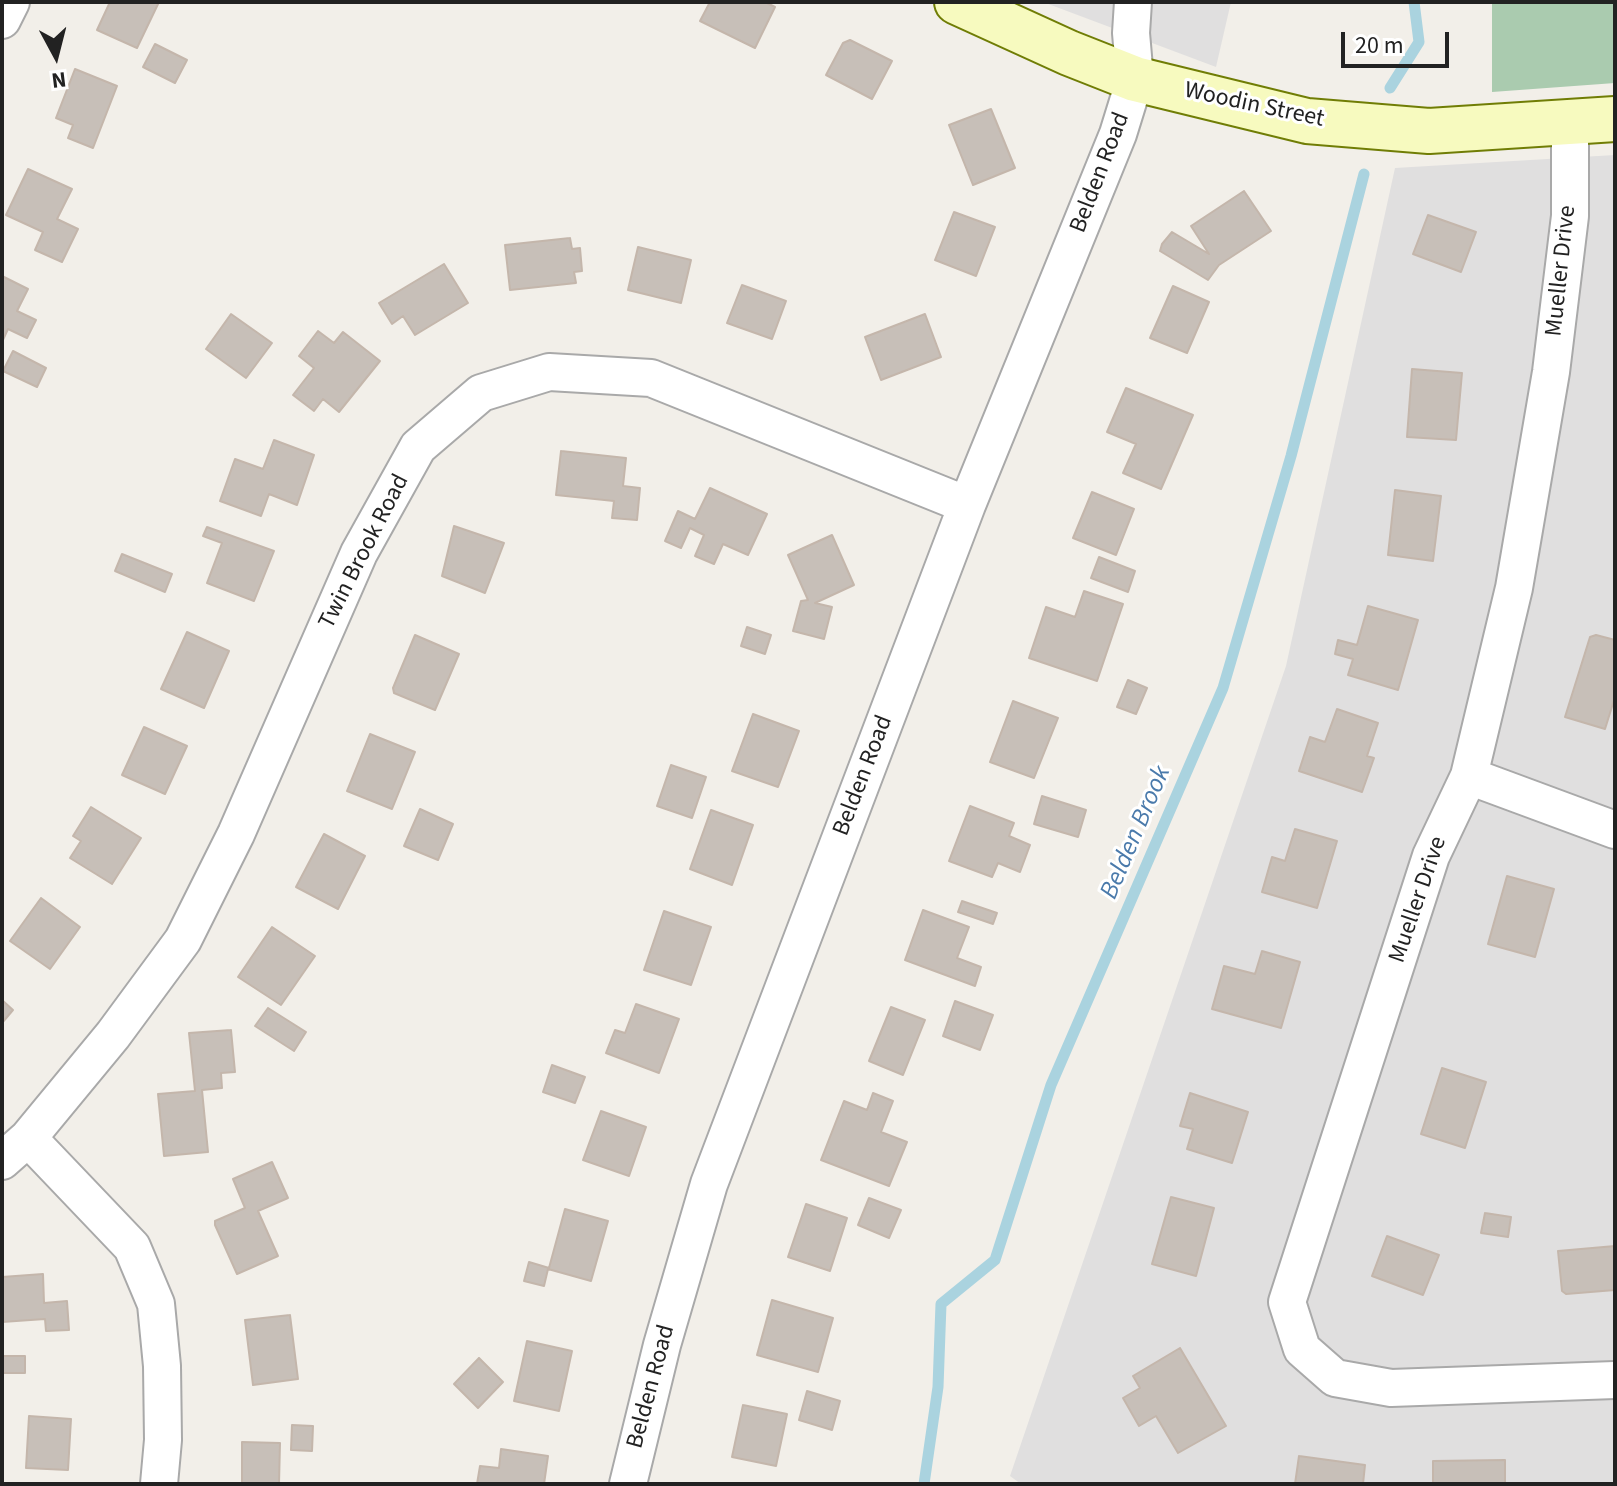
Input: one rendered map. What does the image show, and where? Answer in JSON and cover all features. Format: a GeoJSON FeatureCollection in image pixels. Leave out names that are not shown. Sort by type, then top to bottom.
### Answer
{"type":"FeatureCollection","features":[{"type":"Feature","properties":{"kind":"main road","name":"Woodin Street"},"geometry":{"type":"LineString","coordinates":[[957,2],[1135,79],[1307,121],[1429,131],[1615,119]]}},
{"type":"Feature","properties":{"kind":"street"},"geometry":{"type":"LineString","coordinates":[[2,20],[11,2]]}},
{"type":"Feature","properties":{"kind":"street"},"geometry":{"type":"LineString","coordinates":[[1133,2],[1131,33],[1135,79]]}},
{"type":"Feature","properties":{"kind":"street","name":"Belden Road"},"geometry":{"type":"LineString","coordinates":[[628,1484],[662,1345],[709,1184],[967,505],[1118,134],[1135,79]]}},
{"type":"Feature","properties":{"kind":"street","name":"Mueller Drive"},"geometry":{"type":"LineString","coordinates":[[1570,122],[1570,216],[1551,372],[1514,588],[1469,776],[1431,856],[1287,1302],[1302,1349],[1335,1378],[1391,1388],[1615,1380]]}},
{"type":"Feature","properties":{"kind":"street","name":"Twin Brook Road"},"geometry":{"type":"LineString","coordinates":[[15,1150],[113,1035],[183,940],[236,834],[359,553],[418,447],[481,393],[549,372],[651,378],[967,505]]}},
{"type":"Feature","properties":{"kind":"street"},"geometry":{"type":"LineString","coordinates":[[1469,776],[1615,830]]}},
{"type":"Feature","properties":{"kind":"street"},"geometry":{"type":"LineString","coordinates":[[15,1150],[132,1247],[156,1304],[162,1366],[163,1440],[159,1484]]}},
{"type":"Feature","properties":{"kind":"shaded area"},"geometry":{"type":"Polygon","coordinates":[[[1043,2],[1231,2],[1216,67],[1043,2]]]}},
{"type":"Feature","properties":{"kind":"shaded area"},"geometry":{"type":"Polygon","coordinates":[[[1615,155],[1615,1484],[1021,1484],[1010,1476],[1286,666],[1395,168],[1615,155]]]}},
{"type":"Feature","properties":{"kind":"green space"},"geometry":{"type":"Polygon","coordinates":[[[1492,2],[1615,2],[1615,83],[1492,92],[1492,2]]]}},
{"type":"Feature","properties":{"kind":"building"},"geometry":{"type":"Polygon","coordinates":[[[110,2],[159,2],[137,48],[97,30],[110,2]]]}},
{"type":"Feature","properties":{"kind":"building"},"geometry":{"type":"Polygon","coordinates":[[[710,2],[765,2],[775,7],[755,48],[700,21],[710,2]]]}},
{"type":"Feature","properties":{"kind":"building"},"geometry":{"type":"Polygon","coordinates":[[[850,40],[892,61],[872,99],[826,75],[843,43],[850,40]]]}},
{"type":"Feature","properties":{"kind":"building"},"geometry":{"type":"Polygon","coordinates":[[[155,44],[187,60],[175,83],[143,67],[155,44]]]}},
{"type":"Feature","properties":{"kind":"building"},"geometry":{"type":"Polygon","coordinates":[[[75,69],[117,86],[93,148],[68,138],[73,125],[56,118],[75,69]]]}},
{"type":"Feature","properties":{"kind":"building"},"geometry":{"type":"Polygon","coordinates":[[[991,109],[1015,168],[973,185],[949,125],[991,109]]]}},
{"type":"Feature","properties":{"kind":"building"},"geometry":{"type":"Polygon","coordinates":[[[28,169],[72,189],[57,219],[78,229],[62,262],[35,250],[43,232],[6,215],[28,169]]]}},
{"type":"Feature","properties":{"kind":"building"},"geometry":{"type":"Polygon","coordinates":[[[1244,191],[1271,231],[1219,265],[1208,280],[1160,251],[1172,232],[1209,254],[1191,226],[1244,191]]]}},
{"type":"Feature","properties":{"kind":"building"},"geometry":{"type":"Polygon","coordinates":[[[954,212],[995,227],[976,276],[935,260],[954,212]]]}},
{"type":"Feature","properties":{"kind":"building"},"geometry":{"type":"Polygon","coordinates":[[[1428,215],[1476,232],[1461,272],[1413,254],[1428,215]]]}},
{"type":"Feature","properties":{"kind":"building"},"geometry":{"type":"Polygon","coordinates":[[[570,238],[572,249],[580,248],[582,271],[574,272],[576,283],[510,290],[505,245],[570,238]]]}},
{"type":"Feature","properties":{"kind":"building"},"geometry":{"type":"Polygon","coordinates":[[[638,247],[691,260],[681,303],[628,290],[638,247]]]}},
{"type":"Feature","properties":{"kind":"building"},"geometry":{"type":"Polygon","coordinates":[[[444,264],[468,303],[415,335],[403,316],[392,324],[379,303],[444,264]]]}},
{"type":"Feature","properties":{"kind":"building"},"geometry":{"type":"Polygon","coordinates":[[[2,276],[28,289],[17,311],[36,320],[27,338],[8,329],[2,342],[2,276]]]}},
{"type":"Feature","properties":{"kind":"building"},"geometry":{"type":"Polygon","coordinates":[[[742,285],[786,301],[772,339],[727,323],[742,285]]]}},
{"type":"Feature","properties":{"kind":"building"},"geometry":{"type":"Polygon","coordinates":[[[1173,286],[1209,302],[1187,353],[1150,338],[1173,286]]]}},
{"type":"Feature","properties":{"kind":"building"},"geometry":{"type":"Polygon","coordinates":[[[231,314],[272,343],[246,378],[206,349],[231,314]]]}},
{"type":"Feature","properties":{"kind":"building"},"geometry":{"type":"Polygon","coordinates":[[[925,314],[941,357],[881,380],[865,337],[925,314]]]}},
{"type":"Feature","properties":{"kind":"building"},"geometry":{"type":"Polygon","coordinates":[[[318,331],[334,343],[343,332],[380,361],[339,412],[323,399],[314,411],[293,395],[314,368],[299,356],[318,331]]]}},
{"type":"Feature","properties":{"kind":"building"},"geometry":{"type":"Polygon","coordinates":[[[13,351],[46,368],[37,387],[3,371],[13,351]]]}},
{"type":"Feature","properties":{"kind":"building"},"geometry":{"type":"Polygon","coordinates":[[[1412,369],[1462,373],[1456,440],[1407,437],[1412,369]]]}},
{"type":"Feature","properties":{"kind":"building"},"geometry":{"type":"Polygon","coordinates":[[[1126,388],[1193,415],[1161,489],[1123,473],[1136,444],[1107,432],[1126,388]]]}},
{"type":"Feature","properties":{"kind":"building"},"geometry":{"type":"Polygon","coordinates":[[[274,440],[314,455],[297,505],[269,494],[261,516],[220,501],[235,459],[263,469],[274,440]]]}},
{"type":"Feature","properties":{"kind":"building"},"geometry":{"type":"Polygon","coordinates":[[[561,451],[626,458],[623,486],[640,488],[637,520],[612,518],[614,501],[556,495],[561,451]]]}},
{"type":"Feature","properties":{"kind":"building"},"geometry":{"type":"Polygon","coordinates":[[[710,488],[767,514],[748,555],[723,544],[714,564],[695,556],[704,535],[690,528],[681,548],[665,541],[678,511],[695,519],[710,488]]]}},
{"type":"Feature","properties":{"kind":"building"},"geometry":{"type":"Polygon","coordinates":[[[1395,490],[1441,496],[1433,561],[1388,555],[1395,490]]]}},
{"type":"Feature","properties":{"kind":"building"},"geometry":{"type":"Polygon","coordinates":[[[1092,492],[1134,509],[1116,555],[1073,538],[1092,492]]]}},
{"type":"Feature","properties":{"kind":"building"},"geometry":{"type":"Polygon","coordinates":[[[454,526],[504,543],[485,593],[442,576],[454,526]]]}},
{"type":"Feature","properties":{"kind":"building"},"geometry":{"type":"Polygon","coordinates":[[[207,527],[274,551],[254,601],[207,583],[222,543],[203,536],[207,527]]]}},
{"type":"Feature","properties":{"kind":"building"},"geometry":{"type":"Polygon","coordinates":[[[832,535],[854,585],[815,603],[832,607],[824,639],[793,631],[801,601],[808,600],[788,555],[832,535]]]}},
{"type":"Feature","properties":{"kind":"building"},"geometry":{"type":"Polygon","coordinates":[[[122,554],[172,574],[165,592],[115,571],[122,554]]]}},
{"type":"Feature","properties":{"kind":"building"},"geometry":{"type":"Polygon","coordinates":[[[1099,557],[1135,571],[1128,592],[1091,578],[1099,557]]]}},
{"type":"Feature","properties":{"kind":"building"},"geometry":{"type":"Polygon","coordinates":[[[1084,591],[1123,604],[1097,681],[1029,658],[1046,607],[1075,617],[1084,591]]]}},
{"type":"Feature","properties":{"kind":"building"},"geometry":{"type":"Polygon","coordinates":[[[1368,606],[1418,620],[1398,690],[1348,675],[1353,659],[1335,654],[1338,640],[1357,645],[1368,606]]]}},
{"type":"Feature","properties":{"kind":"building"},"geometry":{"type":"Polygon","coordinates":[[[747,627],[771,635],[765,654],[741,646],[747,627]]]}},
{"type":"Feature","properties":{"kind":"building"},"geometry":{"type":"Polygon","coordinates":[[[187,632],[229,651],[204,708],[161,689],[187,632]]]}},
{"type":"Feature","properties":{"kind":"building"},"geometry":{"type":"Polygon","coordinates":[[[415,635],[459,654],[435,710],[394,693],[393,688],[415,635]]]}},
{"type":"Feature","properties":{"kind":"building"},"geometry":{"type":"Polygon","coordinates":[[[1596,635],[1615,640],[1615,697],[1605,729],[1565,717],[1590,637],[1596,635]]]}},
{"type":"Feature","properties":{"kind":"building"},"geometry":{"type":"Polygon","coordinates":[[[1128,680],[1147,688],[1136,714],[1117,707],[1128,680]]]}},
{"type":"Feature","properties":{"kind":"building"},"geometry":{"type":"Polygon","coordinates":[[[1013,701],[1058,718],[1034,778],[990,762],[1013,701]]]}},
{"type":"Feature","properties":{"kind":"building"},"geometry":{"type":"Polygon","coordinates":[[[1337,709],[1378,723],[1367,756],[1374,758],[1362,792],[1299,771],[1310,737],[1325,742],[1337,709]]]}},
{"type":"Feature","properties":{"kind":"building"},"geometry":{"type":"Polygon","coordinates":[[[753,714],[799,731],[778,787],[732,771],[753,714]]]}},
{"type":"Feature","properties":{"kind":"building"},"geometry":{"type":"Polygon","coordinates":[[[144,727],[187,746],[165,794],[122,775],[144,727]]]}},
{"type":"Feature","properties":{"kind":"building"},"geometry":{"type":"Polygon","coordinates":[[[370,734],[415,752],[392,809],[347,791],[370,734]]]}},
{"type":"Feature","properties":{"kind":"building"},"geometry":{"type":"Polygon","coordinates":[[[671,765],[706,777],[692,818],[657,806],[671,765]]]}},
{"type":"Feature","properties":{"kind":"building"},"geometry":{"type":"Polygon","coordinates":[[[1042,796],[1086,810],[1078,837],[1034,824],[1042,796]]]}},
{"type":"Feature","properties":{"kind":"building"},"geometry":{"type":"Polygon","coordinates":[[[970,806],[1014,823],[1009,836],[1030,845],[1020,872],[998,863],[992,877],[949,861],[970,806]]]}},
{"type":"Feature","properties":{"kind":"building"},"geometry":{"type":"Polygon","coordinates":[[[91,807],[141,838],[112,884],[70,858],[81,841],[73,836],[91,807]]]}},
{"type":"Feature","properties":{"kind":"building"},"geometry":{"type":"Polygon","coordinates":[[[420,809],[453,824],[438,860],[404,846],[420,809]]]}},
{"type":"Feature","properties":{"kind":"building"},"geometry":{"type":"Polygon","coordinates":[[[711,810],[753,825],[732,885],[690,869],[711,810]]]}},
{"type":"Feature","properties":{"kind":"building"},"geometry":{"type":"Polygon","coordinates":[[[1295,829],[1337,841],[1317,908],[1262,892],[1272,857],[1285,861],[1295,829]]]}},
{"type":"Feature","properties":{"kind":"building"},"geometry":{"type":"Polygon","coordinates":[[[324,834],[365,856],[338,909],[296,887],[324,834]]]}},
{"type":"Feature","properties":{"kind":"building"},"geometry":{"type":"Polygon","coordinates":[[[1507,876],[1554,889],[1535,957],[1488,944],[1507,876]]]}},
{"type":"Feature","properties":{"kind":"building"},"geometry":{"type":"Polygon","coordinates":[[[41,898],[80,927],[50,969],[10,941],[41,898]]]}},
{"type":"Feature","properties":{"kind":"building"},"geometry":{"type":"Polygon","coordinates":[[[962,901],[997,913],[993,924],[958,912],[962,901]]]}},
{"type":"Feature","properties":{"kind":"building"},"geometry":{"type":"Polygon","coordinates":[[[923,910],[969,927],[957,958],[981,967],[975,986],[905,960],[923,910]]]}},
{"type":"Feature","properties":{"kind":"building"},"geometry":{"type":"Polygon","coordinates":[[[664,911],[711,927],[691,985],[644,970],[664,911]]]}},
{"type":"Feature","properties":{"kind":"building"},"geometry":{"type":"Polygon","coordinates":[[[272,927],[315,956],[281,1005],[238,977],[272,927]]]}},
{"type":"Feature","properties":{"kind":"building"},"geometry":{"type":"Polygon","coordinates":[[[1262,951],[1300,962],[1281,1028],[1212,1009],[1224,966],[1255,974],[1262,951]]]}},
{"type":"Feature","properties":{"kind":"building"},"geometry":{"type":"Polygon","coordinates":[[[2,1000],[13,1010],[2,1023],[2,1000]]]}},
{"type":"Feature","properties":{"kind":"building"},"geometry":{"type":"Polygon","coordinates":[[[955,1001],[993,1015],[980,1050],[943,1036],[955,1001]]]}},
{"type":"Feature","properties":{"kind":"building"},"geometry":{"type":"Polygon","coordinates":[[[636,1004],[679,1019],[659,1073],[606,1053],[615,1030],[625,1033],[636,1004]]]}},
{"type":"Feature","properties":{"kind":"building"},"geometry":{"type":"Polygon","coordinates":[[[891,1007],[925,1020],[903,1075],[869,1061],[891,1007]]]}},
{"type":"Feature","properties":{"kind":"building"},"geometry":{"type":"Polygon","coordinates":[[[268,1008],[306,1032],[294,1051],[255,1026],[268,1008]]]}},
{"type":"Feature","properties":{"kind":"building"},"geometry":{"type":"Polygon","coordinates":[[[231,1030],[235,1072],[221,1073],[222,1088],[202,1090],[208,1152],[164,1156],[158,1094],[195,1091],[189,1033],[231,1030]]]}},
{"type":"Feature","properties":{"kind":"building"},"geometry":{"type":"Polygon","coordinates":[[[552,1065],[585,1077],[575,1103],[543,1092],[552,1065]]]}},
{"type":"Feature","properties":{"kind":"building"},"geometry":{"type":"Polygon","coordinates":[[[1442,1068],[1486,1082],[1465,1148],[1421,1134],[1442,1068]]]}},
{"type":"Feature","properties":{"kind":"building"},"geometry":{"type":"Polygon","coordinates":[[[873,1093],[893,1101],[881,1132],[907,1142],[889,1186],[821,1160],[844,1101],[867,1110],[873,1093]]]}},
{"type":"Feature","properties":{"kind":"building"},"geometry":{"type":"Polygon","coordinates":[[[1190,1093],[1248,1112],[1232,1163],[1187,1149],[1193,1129],[1180,1126],[1190,1093]]]}},
{"type":"Feature","properties":{"kind":"building"},"geometry":{"type":"Polygon","coordinates":[[[601,1111],[646,1127],[629,1176],[583,1160],[601,1111]]]}},
{"type":"Feature","properties":{"kind":"building"},"geometry":{"type":"Polygon","coordinates":[[[272,1162],[288,1198],[258,1211],[278,1256],[237,1274],[215,1221],[245,1208],[233,1179],[272,1162]]]}},
{"type":"Feature","properties":{"kind":"building"},"geometry":{"type":"Polygon","coordinates":[[[1171,1197],[1214,1208],[1196,1276],[1152,1264],[1171,1197]]]}},
{"type":"Feature","properties":{"kind":"building"},"geometry":{"type":"Polygon","coordinates":[[[869,1198],[901,1210],[889,1238],[858,1225],[869,1198]]]}},
{"type":"Feature","properties":{"kind":"building"},"geometry":{"type":"Polygon","coordinates":[[[806,1204],[847,1218],[830,1271],[788,1257],[806,1204]]]}},
{"type":"Feature","properties":{"kind":"building"},"geometry":{"type":"Polygon","coordinates":[[[565,1209],[608,1221],[591,1281],[548,1269],[544,1286],[524,1281],[529,1262],[549,1268],[565,1209]]]}},
{"type":"Feature","properties":{"kind":"building"},"geometry":{"type":"Polygon","coordinates":[[[1485,1213],[1511,1217],[1508,1237],[1481,1233],[1485,1213]]]}},
{"type":"Feature","properties":{"kind":"building"},"geometry":{"type":"Polygon","coordinates":[[[1387,1236],[1439,1255],[1423,1295],[1372,1276],[1387,1236]]]}},
{"type":"Feature","properties":{"kind":"building"},"geometry":{"type":"Polygon","coordinates":[[[1615,1246],[1615,1290],[1566,1294],[1562,1291],[1558,1251],[1615,1246]]]}},
{"type":"Feature","properties":{"kind":"building"},"geometry":{"type":"Polygon","coordinates":[[[43,1274],[44,1303],[67,1301],[69,1330],[46,1331],[45,1319],[2,1322],[2,1277],[43,1274]]]}},
{"type":"Feature","properties":{"kind":"building"},"geometry":{"type":"Polygon","coordinates":[[[772,1300],[833,1318],[818,1372],[757,1355],[772,1300]]]}},
{"type":"Feature","properties":{"kind":"building"},"geometry":{"type":"Polygon","coordinates":[[[290,1315],[298,1379],[253,1385],[245,1320],[290,1315]]]}},
{"type":"Feature","properties":{"kind":"building"},"geometry":{"type":"Polygon","coordinates":[[[527,1341],[572,1351],[559,1411],[514,1401],[527,1341]]]}},
{"type":"Feature","properties":{"kind":"building"},"geometry":{"type":"Polygon","coordinates":[[[1180,1348],[1226,1426],[1178,1453],[1156,1416],[1139,1426],[1123,1398],[1140,1388],[1133,1376],[1180,1348]]]}},
{"type":"Feature","properties":{"kind":"building"},"geometry":{"type":"Polygon","coordinates":[[[2,1356],[25,1356],[25,1373],[2,1373],[2,1356]]]}},
{"type":"Feature","properties":{"kind":"building"},"geometry":{"type":"Polygon","coordinates":[[[479,1358],[503,1382],[478,1408],[454,1384],[479,1358]]]}},
{"type":"Feature","properties":{"kind":"building"},"geometry":{"type":"Polygon","coordinates":[[[807,1391],[840,1401],[832,1430],[799,1420],[807,1391]]]}},
{"type":"Feature","properties":{"kind":"building"},"geometry":{"type":"Polygon","coordinates":[[[743,1405],[787,1414],[776,1466],[732,1457],[743,1405]]]}},
{"type":"Feature","properties":{"kind":"building"},"geometry":{"type":"Polygon","coordinates":[[[29,1416],[71,1419],[68,1470],[26,1468],[29,1416]]]}},
{"type":"Feature","properties":{"kind":"building"},"geometry":{"type":"Polygon","coordinates":[[[292,1425],[313,1426],[312,1451],[291,1450],[292,1425]]]}},
{"type":"Feature","properties":{"kind":"building"},"geometry":{"type":"Polygon","coordinates":[[[242,1442],[280,1443],[279,1484],[242,1484],[242,1442]]]}},
{"type":"Feature","properties":{"kind":"building"},"geometry":{"type":"Polygon","coordinates":[[[501,1449],[548,1456],[544,1484],[477,1484],[480,1466],[499,1468],[501,1449]]]}},
{"type":"Feature","properties":{"kind":"building"},"geometry":{"type":"Polygon","coordinates":[[[1299,1456],[1365,1465],[1363,1484],[1295,1484],[1299,1456]]]}},
{"type":"Feature","properties":{"kind":"building"},"geometry":{"type":"Polygon","coordinates":[[[1505,1460],[1505,1484],[1433,1484],[1433,1461],[1505,1460]]]}},
{"type":"Feature","properties":{"kind":"waterway","name":"Belden Brook"},"geometry":{"type":"LineString","coordinates":[[1390,88],[1419,42],[1414,2]]}},
{"type":"Feature","properties":{"kind":"waterway","name":"Belden Brook"},"geometry":{"type":"LineString","coordinates":[[924,1484],[938,1387],[941,1304],[995,1260],[1051,1085],[1223,688],[1291,456],[1364,174]]}}]}
